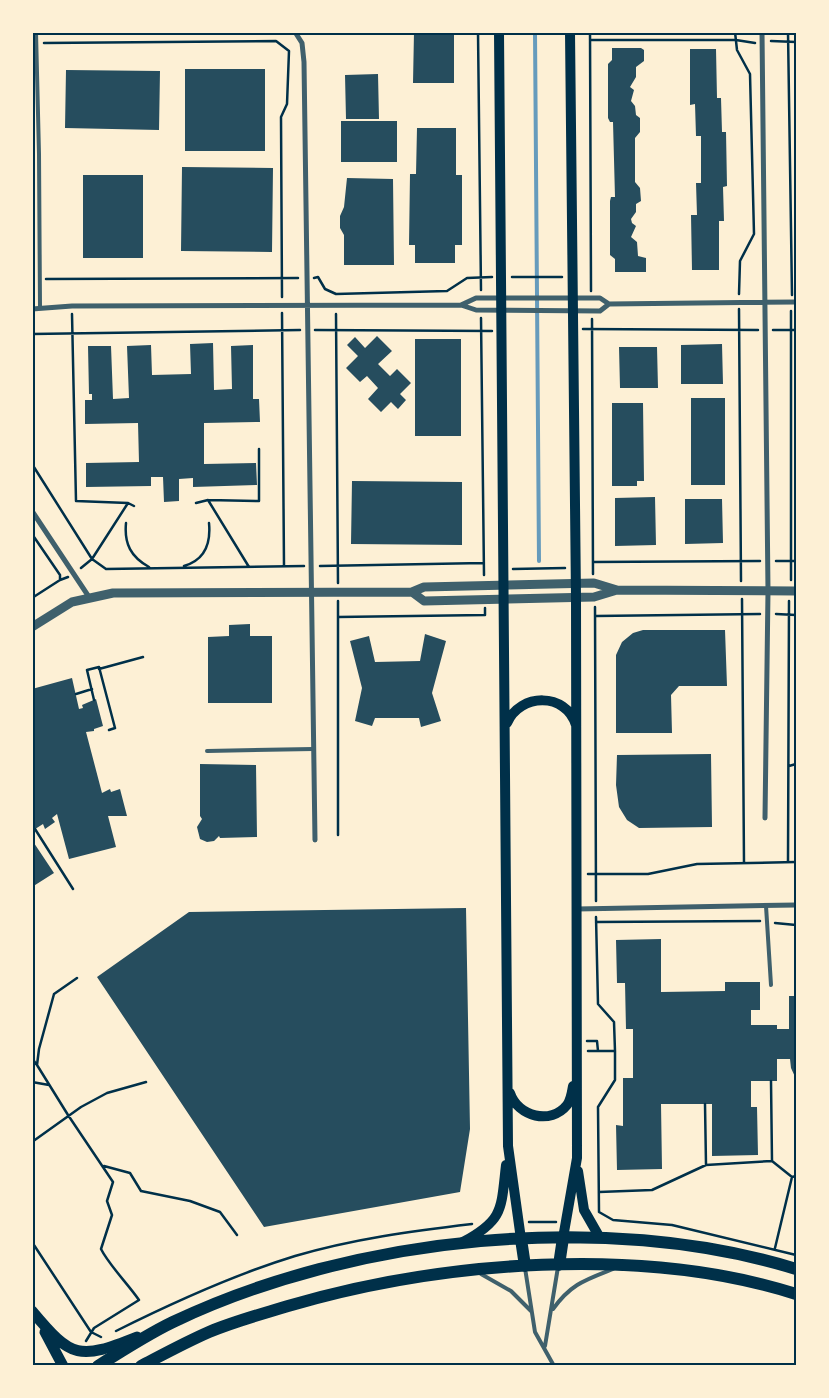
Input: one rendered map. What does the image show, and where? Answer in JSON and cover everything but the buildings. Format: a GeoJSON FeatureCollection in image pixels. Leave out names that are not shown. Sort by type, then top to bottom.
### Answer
{"type":"FeatureCollection","features":[{"type":"Feature","properties":{"kind":"highway"},"geometry":{"type":"LineString","coordinates":[[559,1265],[563,1238]]}},
{"type":"Feature","properties":{"kind":"highway"},"geometry":{"type":"LineString","coordinates":[[98,1366],[161,1328],[225,1300],[317,1270],[383,1255],[460,1244],[522,1239],[600,1238],[689,1246],[740,1254],[796,1269]]}},
{"type":"Feature","properties":{"kind":"highway"},"geometry":{"type":"LineString","coordinates":[[522,1239],[525,1266]]}},
{"type":"Feature","properties":{"kind":"highway"},"geometry":{"type":"LineString","coordinates":[[141,1366],[210,1332],[312,1300],[394,1280],[473,1270],[559,1265],[622,1266],[714,1274],[796,1294]]}},
{"type":"Feature","properties":{"kind":"main road"},"geometry":{"type":"LineString","coordinates":[[499,32],[508,1146],[522,1239]]}},
{"type":"Feature","properties":{"kind":"main road"},"geometry":{"type":"LineString","coordinates":[[570,32],[576,583],[576,1158],[584,1210],[600,1238]]}},
{"type":"Feature","properties":{"kind":"main road"},"geometry":{"type":"LineString","coordinates":[[506,734],[507,722],[514,712],[523,704],[535,700],[547,700],[563,707],[572,716],[576,728]]}},
{"type":"Feature","properties":{"kind":"main road"},"geometry":{"type":"LineString","coordinates":[[508,1085],[512,1100],[520,1109],[530,1114],[548,1115],[560,1111],[568,1104],[576,1076]]}},
{"type":"Feature","properties":{"kind":"main road"},"geometry":{"type":"LineString","coordinates":[[460,1244],[487,1228],[498,1214],[508,1146]]}},
{"type":"Feature","properties":{"kind":"main road"},"geometry":{"type":"LineString","coordinates":[[563,1238],[576,1158]]}},
{"type":"Feature","properties":{"kind":"main road"},"geometry":{"type":"LineString","coordinates":[[32,1311],[62,1343],[85,1352],[102,1351],[161,1328]]}},
{"type":"Feature","properties":{"kind":"main road"},"geometry":{"type":"LineString","coordinates":[[32,1311],[63,1366]]}},
{"type":"Feature","properties":{"kind":"street"},"geometry":{"type":"LineString","coordinates":[[295,32],[302,43],[304,54],[315,840]]}},
{"type":"Feature","properties":{"kind":"street"},"geometry":{"type":"LineString","coordinates":[[762,32],[768,591],[765,818]]}},
{"type":"Feature","properties":{"kind":"street"},"geometry":{"type":"LineString","coordinates":[[461,305],[476,298],[600,298],[609,304]]}},
{"type":"Feature","properties":{"kind":"street"},"geometry":{"type":"LineString","coordinates":[[32,309],[72,306],[461,305],[476,310],[573,311],[600,310],[609,304],[796,302]]}},
{"type":"Feature","properties":{"kind":"street"},"geometry":{"type":"LineString","coordinates":[[32,511],[90,597]]}},
{"type":"Feature","properties":{"kind":"street"},"geometry":{"type":"LineString","coordinates":[[32,627],[63,607],[90,597],[116,593],[412,592],[424,586],[576,583],[594,583],[617,590],[796,591]]}},
{"type":"Feature","properties":{"kind":"street"},"geometry":{"type":"LineString","coordinates":[[412,592],[424,601],[594,597],[617,590]]}},
{"type":"Feature","properties":{"kind":"street"},"geometry":{"type":"LineString","coordinates":[[576,910],[796,905]]}},
{"type":"Feature","properties":{"kind":"lane"},"geometry":{"type":"LineString","coordinates":[[36,32],[40,307]]}},
{"type":"Feature","properties":{"kind":"lane"},"geometry":{"type":"LineString","coordinates":[[207,751],[313,748]]}},
{"type":"Feature","properties":{"kind":"lane"},"geometry":{"type":"LineString","coordinates":[[766,906],[771,985]]}},
{"type":"Feature","properties":{"kind":"lane"},"geometry":{"type":"LineString","coordinates":[[545,1346],[553,1309],[559,1265]]}},
{"type":"Feature","properties":{"kind":"lane"},"geometry":{"type":"LineString","coordinates":[[525,1266],[535,1332],[545,1346],[554,1366]]}},
{"type":"Feature","properties":{"kind":"lane"},"geometry":{"type":"LineString","coordinates":[[553,1309],[562,1296],[580,1282],[622,1266]]}},
{"type":"Feature","properties":{"kind":"lane"},"geometry":{"type":"LineString","coordinates":[[473,1270],[511,1291],[532,1310]]}},
{"type":"Feature","properties":{"kind":"path"},"geometry":{"type":"LineString","coordinates":[[478,32],[481,289]]}},
{"type":"Feature","properties":{"kind":"path"},"geometry":{"type":"LineString","coordinates":[[590,32],[591,289]]}},
{"type":"Feature","properties":{"kind":"path"},"geometry":{"type":"LineString","coordinates":[[788,32],[792,277]]}},
{"type":"Feature","properties":{"kind":"path"},"geometry":{"type":"LineString","coordinates":[[36,43],[276,40],[289,51],[287,104],[281,118],[284,566]]}},
{"type":"Feature","properties":{"kind":"path"},"geometry":{"type":"LineString","coordinates":[[590,40],[736,40],[752,44],[762,41],[796,42]]}},
{"type":"Feature","properties":{"kind":"path"},"geometry":{"type":"LineString","coordinates":[[318,278],[325,289],[336,294],[447,291],[466,278],[491,277]]}},
{"type":"Feature","properties":{"kind":"path"},"geometry":{"type":"LineString","coordinates":[[508,278],[566,277]]}},
{"type":"Feature","properties":{"kind":"path"},"geometry":{"type":"LineString","coordinates":[[584,277],[591,277]]}},
{"type":"Feature","properties":{"kind":"path"},"geometry":{"type":"LineString","coordinates":[[39,280],[282,278]]}},
{"type":"Feature","properties":{"kind":"path"},"geometry":{"type":"LineString","coordinates":[[336,294],[338,835]]}},
{"type":"Feature","properties":{"kind":"path"},"geometry":{"type":"LineString","coordinates":[[72,306],[76,501],[128,503],[134,506]]}},
{"type":"Feature","properties":{"kind":"path"},"geometry":{"type":"LineString","coordinates":[[592,319],[594,574]]}},
{"type":"Feature","properties":{"kind":"path"},"geometry":{"type":"LineString","coordinates":[[481,321],[483,563],[484,571],[492,570]]}},
{"type":"Feature","properties":{"kind":"path"},"geometry":{"type":"LineString","coordinates":[[585,329],[796,330]]}},
{"type":"Feature","properties":{"kind":"path"},"geometry":{"type":"LineString","coordinates":[[32,334],[308,330],[481,331]]}},
{"type":"Feature","properties":{"kind":"path"},"geometry":{"type":"LineString","coordinates":[[196,503],[208,500],[259,500],[259,449]]}},
{"type":"Feature","properties":{"kind":"path"},"geometry":{"type":"LineString","coordinates":[[32,464],[92,559],[106,569],[298,566]]}},
{"type":"Feature","properties":{"kind":"path"},"geometry":{"type":"LineString","coordinates":[[208,500],[249,567]]}},
{"type":"Feature","properties":{"kind":"path"},"geometry":{"type":"LineString","coordinates":[[84,566],[92,559],[128,503]]}},
{"type":"Feature","properties":{"kind":"path"},"geometry":{"type":"LineString","coordinates":[[126,523],[125,534],[132,554],[151,568]]}},
{"type":"Feature","properties":{"kind":"path"},"geometry":{"type":"LineString","coordinates":[[180,567],[195,561],[206,549],[210,536],[209,523]]}},
{"type":"Feature","properties":{"kind":"path"},"geometry":{"type":"LineString","coordinates":[[32,534],[60,575],[60,580]]}},
{"type":"Feature","properties":{"kind":"path"},"geometry":{"type":"LineString","coordinates":[[585,566],[593,564],[755,561]]}},
{"type":"Feature","properties":{"kind":"path"},"geometry":{"type":"LineString","coordinates":[[777,561],[796,561]]}},
{"type":"Feature","properties":{"kind":"path"},"geometry":{"type":"LineString","coordinates":[[321,566],[483,563]]}},
{"type":"Feature","properties":{"kind":"path"},"geometry":{"type":"LineString","coordinates":[[510,569],[568,568]]}},
{"type":"Feature","properties":{"kind":"path"},"geometry":{"type":"LineString","coordinates":[[32,598],[64,579]]}},
{"type":"Feature","properties":{"kind":"path"},"geometry":{"type":"LineString","coordinates":[[742,591],[744,863]]}},
{"type":"Feature","properties":{"kind":"path"},"geometry":{"type":"LineString","coordinates":[[595,608],[596,898]]}},
{"type":"Feature","properties":{"kind":"path"},"geometry":{"type":"LineString","coordinates":[[595,616],[754,614]]}},
{"type":"Feature","properties":{"kind":"path"},"geometry":{"type":"LineString","coordinates":[[775,614],[796,615]]}},
{"type":"Feature","properties":{"kind":"path"},"geometry":{"type":"LineString","coordinates":[[338,617],[485,615]]}},
{"type":"Feature","properties":{"kind":"path"},"geometry":{"type":"LineString","coordinates":[[94,700],[87,670],[99,667],[100,669],[143,657]]}},
{"type":"Feature","properties":{"kind":"path"},"geometry":{"type":"LineString","coordinates":[[100,669],[115,728],[109,730]]}},
{"type":"Feature","properties":{"kind":"path"},"geometry":{"type":"LineString","coordinates":[[76,694],[92,690]]}},
{"type":"Feature","properties":{"kind":"path"},"geometry":{"type":"LineString","coordinates":[[789,766],[796,764]]}},
{"type":"Feature","properties":{"kind":"path"},"geometry":{"type":"LineString","coordinates":[[36,829],[72,889]]}},
{"type":"Feature","properties":{"kind":"path"},"geometry":{"type":"LineString","coordinates":[[586,874],[648,874],[698,864],[796,862]]}},
{"type":"Feature","properties":{"kind":"path"},"geometry":{"type":"LineString","coordinates":[[596,916],[598,1004],[614,1022],[615,1051],[615,1080],[598,1107],[599,1212],[613,1220],[672,1225],[776,1248],[796,1255]]}},
{"type":"Feature","properties":{"kind":"path"},"geometry":{"type":"LineString","coordinates":[[596,922],[752,920]]}},
{"type":"Feature","properties":{"kind":"path"},"geometry":{"type":"LineString","coordinates":[[779,923],[796,925]]}},
{"type":"Feature","properties":{"kind":"path"},"geometry":{"type":"LineString","coordinates":[[37,1065],[39,1049],[54,994],[77,978]]}},
{"type":"Feature","properties":{"kind":"path"},"geometry":{"type":"LineString","coordinates":[[587,1041],[597,1041],[598,1051]]}},
{"type":"Feature","properties":{"kind":"path"},"geometry":{"type":"LineString","coordinates":[[588,1051],[615,1051]]}},
{"type":"Feature","properties":{"kind":"path"},"geometry":{"type":"LineString","coordinates":[[32,1058],[113,1182],[107,1201],[112,1215],[101,1249],[106,1259],[120,1273],[139,1300],[91,1332],[84,1344]]}},
{"type":"Feature","properties":{"kind":"path"},"geometry":{"type":"LineString","coordinates":[[771,1081],[772,1161]]}},
{"type":"Feature","properties":{"kind":"path"},"geometry":{"type":"LineString","coordinates":[[32,1082],[49,1085]]}},
{"type":"Feature","properties":{"kind":"path"},"geometry":{"type":"LineString","coordinates":[[32,1142],[68,1115],[108,1094],[146,1082]]}},
{"type":"Feature","properties":{"kind":"path"},"geometry":{"type":"LineString","coordinates":[[705,1104],[706,1164]]}},
{"type":"Feature","properties":{"kind":"path"},"geometry":{"type":"LineString","coordinates":[[599,1192],[652,1190],[706,1164],[772,1161],[792,1177]]}},
{"type":"Feature","properties":{"kind":"path"},"geometry":{"type":"LineString","coordinates":[[102,1166],[130,1173],[140,1191],[190,1201],[220,1212],[237,1235]]}},
{"type":"Feature","properties":{"kind":"path"},"geometry":{"type":"LineString","coordinates":[[792,1177],[796,1176]]}},
{"type":"Feature","properties":{"kind":"path"},"geometry":{"type":"LineString","coordinates":[[776,1248],[792,1177]]}},
{"type":"Feature","properties":{"kind":"path"},"geometry":{"type":"LineString","coordinates":[[518,1222],[566,1222]]}},
{"type":"Feature","properties":{"kind":"path"},"geometry":{"type":"LineString","coordinates":[[32,1242],[91,1332]]}},
{"type":"Feature","properties":{"kind":"waterway"},"geometry":{"type":"LineString","coordinates":[[535,32],[539,561]]}}]}
